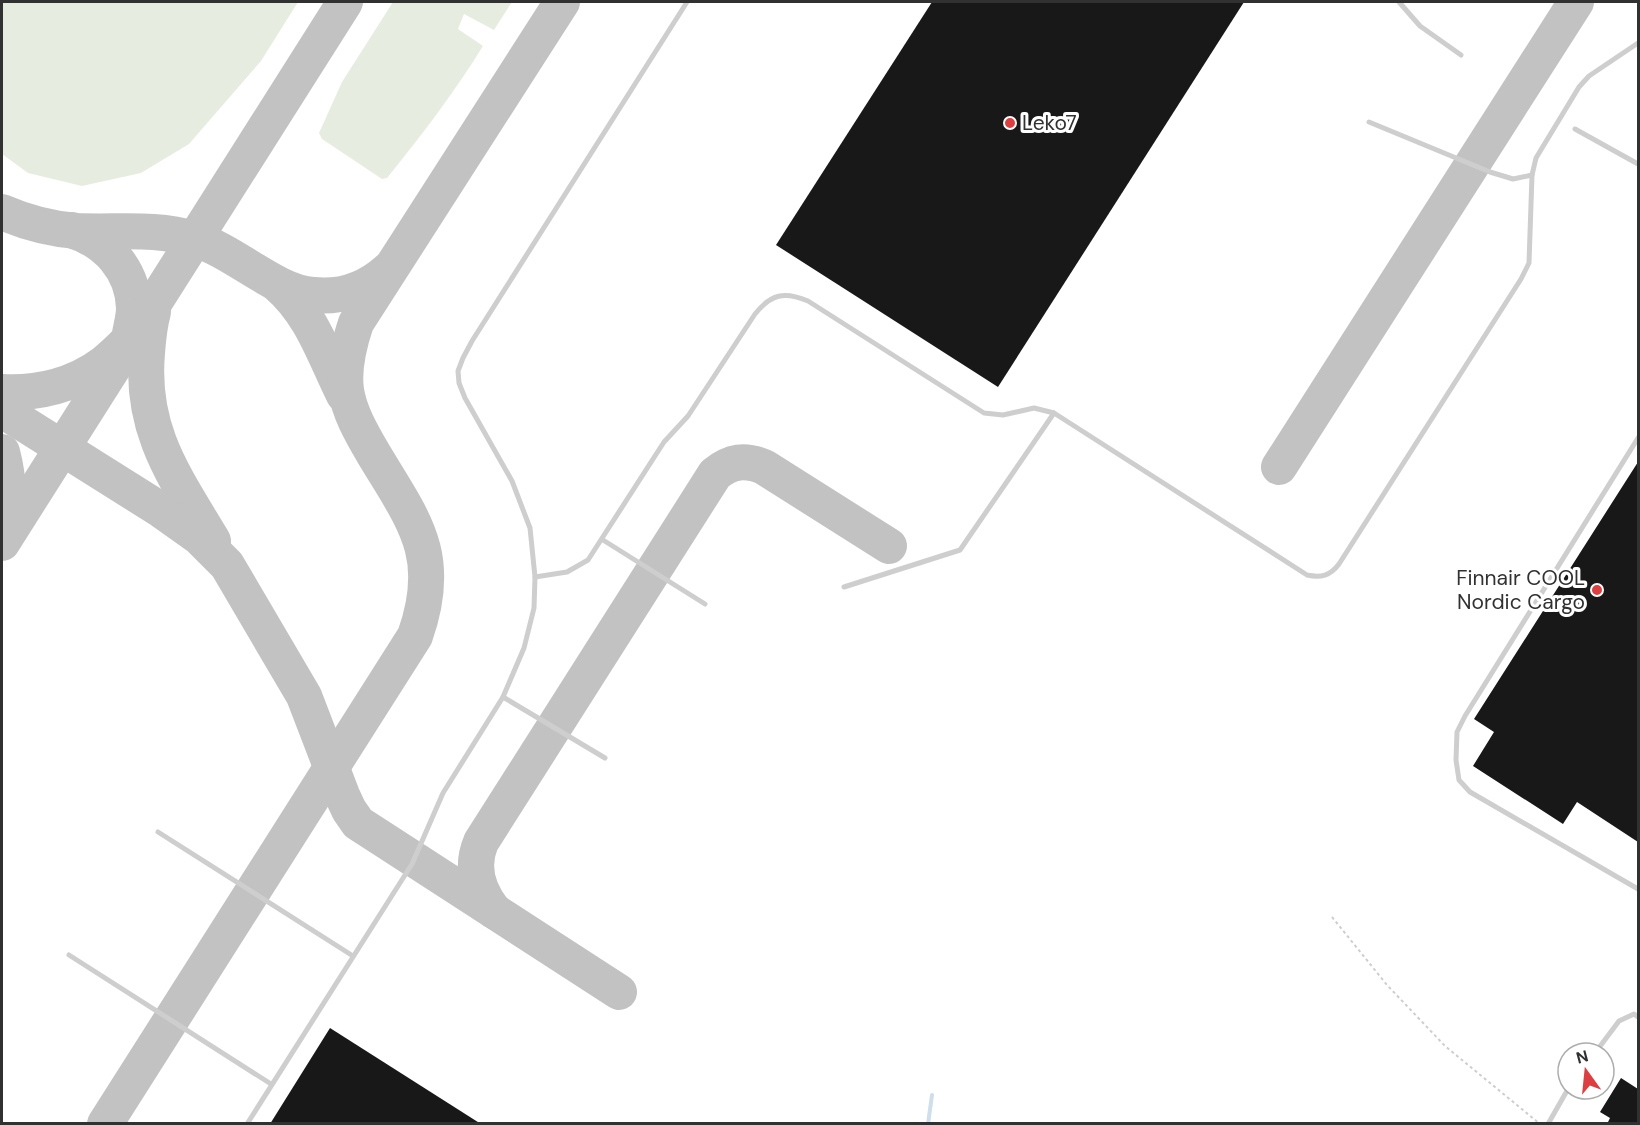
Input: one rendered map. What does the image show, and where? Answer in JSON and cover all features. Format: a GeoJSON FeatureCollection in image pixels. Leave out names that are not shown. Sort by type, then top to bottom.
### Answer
{"type":"FeatureCollection","features":[{"type":"Feature","properties":{"kind":"lane"},"geometry":{"type":"LineString","coordinates":[[247,1124],[412,864],[442,793],[503,697],[524,648],[534,608],[535,577],[530,528],[512,481],[465,398],[459,383],[458,371],[472,341],[687,2]]}},
{"type":"Feature","properties":{"kind":"lane"},"geometry":{"type":"LineString","coordinates":[[1399,2],[1420,26],[1461,55]]}},
{"type":"Feature","properties":{"kind":"lane"},"geometry":{"type":"LineString","coordinates":[[535,577],[567,572],[588,560],[664,442],[688,416],[755,314],[764,303],[773,297],[794,295],[808,301],[984,414],[1002,415],[1034,408],[1054,413],[1307,575],[1317,577],[1327,575],[1339,564],[1521,279],[1529,263],[1531,249],[1532,175],[1536,158],[1544,143],[1579,87],[1589,76],[1638,43]]}},
{"type":"Feature","properties":{"kind":"lane"},"geometry":{"type":"LineString","coordinates":[[1369,122],[1490,172],[1513,179],[1532,175]]}},
{"type":"Feature","properties":{"kind":"lane"},"geometry":{"type":"LineString","coordinates":[[1575,129],[1638,164]]}},
{"type":"Feature","properties":{"kind":"lane"},"geometry":{"type":"LineString","coordinates":[[844,587],[960,550],[1054,413]]}},
{"type":"Feature","properties":{"kind":"lane"},"geometry":{"type":"LineString","coordinates":[[1638,438],[1465,716],[1457,732],[1456,760],[1459,780],[1470,792],[1638,889]]}},
{"type":"Feature","properties":{"kind":"lane"},"geometry":{"type":"LineString","coordinates":[[603,540],[705,604]]}},
{"type":"Feature","properties":{"kind":"lane"},"geometry":{"type":"LineString","coordinates":[[503,697],[605,758]]}},
{"type":"Feature","properties":{"kind":"lane"},"geometry":{"type":"LineString","coordinates":[[158,832],[353,956]]}},
{"type":"Feature","properties":{"kind":"lane"},"geometry":{"type":"LineString","coordinates":[[69,955],[271,1084]]}},
{"type":"Feature","properties":{"kind":"lane"},"geometry":{"type":"LineString","coordinates":[[1604,1041],[1619,1021],[1634,1014],[1638,1017]]}},
{"type":"Feature","properties":{"kind":"lane"},"geometry":{"type":"LineString","coordinates":[[1548,1124],[1561,1101]]}},
{"type":"Feature","properties":{"kind":"path"},"geometry":{"type":"LineString","coordinates":[[1332,916],[1387,985],[1445,1046],[1540,1124]]}},
{"type":"Feature","properties":{"kind":"shaded area"},"geometry":{"type":"Polygon","coordinates":[[[2,2],[298,2],[261,61],[189,144],[141,173],[82,186],[28,173],[2,154],[2,2]]]}},
{"type":"Feature","properties":{"kind":"shaded area"},"geometry":{"type":"Polygon","coordinates":[[[393,2],[512,2],[494,30],[464,14],[458,29],[483,46],[425,130],[387,178],[382,179],[322,139],[319,133],[342,82],[393,2]]]}},
{"type":"Feature","properties":{"kind":"building","name":"Leko7"},"geometry":{"type":"Polygon","coordinates":[[[932,2],[1244,2],[998,387],[776,245],[932,2]]]}},
{"type":"Feature","properties":{"kind":"building","name":"Finnair COOL Nordic Cargo"},"geometry":{"type":"Polygon","coordinates":[[[1638,462],[1638,842],[1577,802],[1563,824],[1473,766],[1494,732],[1474,719],[1638,462]]]}},
{"type":"Feature","properties":{"kind":"building"},"geometry":{"type":"Polygon","coordinates":[[[330,1028],[481,1124],[270,1124],[330,1028]]]}},
{"type":"Feature","properties":{"kind":"building"},"geometry":{"type":"Polygon","coordinates":[[[1621,1078],[1638,1089],[1638,1124],[1607,1124],[1610,1118],[1600,1112],[1607,1101],[1616,1101],[1616,1086],[1621,1078]]]}},
{"type":"Feature","properties":{"kind":"waterway"},"geometry":{"type":"LineString","coordinates":[[928,1124],[932,1095]]}},
{"type":"Feature","properties":{"kind":"taxiway"},"geometry":{"type":"LineString","coordinates":[[2,543],[345,2]]}},
{"type":"Feature","properties":{"kind":"taxiway"},"geometry":{"type":"LineString","coordinates":[[105,1124],[415,636],[423,607],[426,582],[425,560],[412,519],[356,423],[345,382],[349,348],[356,323],[562,2]]}},
{"type":"Feature","properties":{"kind":"taxiway"},"geometry":{"type":"LineString","coordinates":[[1279,467],[1576,2]]}},
{"type":"Feature","properties":{"kind":"taxiway"},"geometry":{"type":"LineString","coordinates":[[2,212],[38,225],[67,230],[165,233],[194,239],[224,252],[284,287],[313,295],[334,295],[353,291],[380,277],[388,270]]}},
{"type":"Feature","properties":{"kind":"taxiway"},"geometry":{"type":"LineString","coordinates":[[2,392],[42,390],[81,377],[104,363],[129,340],[134,308],[129,281],[116,259],[106,249],[96,241],[71,230]]}},
{"type":"Feature","properties":{"kind":"taxiway"},"geometry":{"type":"LineString","coordinates":[[277,284],[299,308],[308,322],[344,395]]}},
{"type":"Feature","properties":{"kind":"taxiway"},"geometry":{"type":"LineString","coordinates":[[153,312],[148,338],[146,381],[155,430],[174,474],[213,541]]}},
{"type":"Feature","properties":{"kind":"taxiway"},"geometry":{"type":"LineString","coordinates":[[2,410],[161,510],[199,537],[227,565],[304,696],[342,795],[358,823],[619,992]]}},
{"type":"Feature","properties":{"kind":"taxiway"},"geometry":{"type":"LineString","coordinates":[[2,452],[8,492],[2,533]]}},
{"type":"Feature","properties":{"kind":"taxiway"},"geometry":{"type":"LineString","coordinates":[[494,911],[477,879],[476,861],[481,842],[715,474],[727,466],[744,462],[764,467],[889,546]]}},
{"type":"Feature","properties":{"kind":"place","name":"Leko7"},"geometry":{"type":"Point","coordinates":[1010,123]}},
{"type":"Feature","properties":{"kind":"place","name":"Finnair COOL Nordic Cargo"},"geometry":{"type":"Point","coordinates":[1597,590]}}]}
